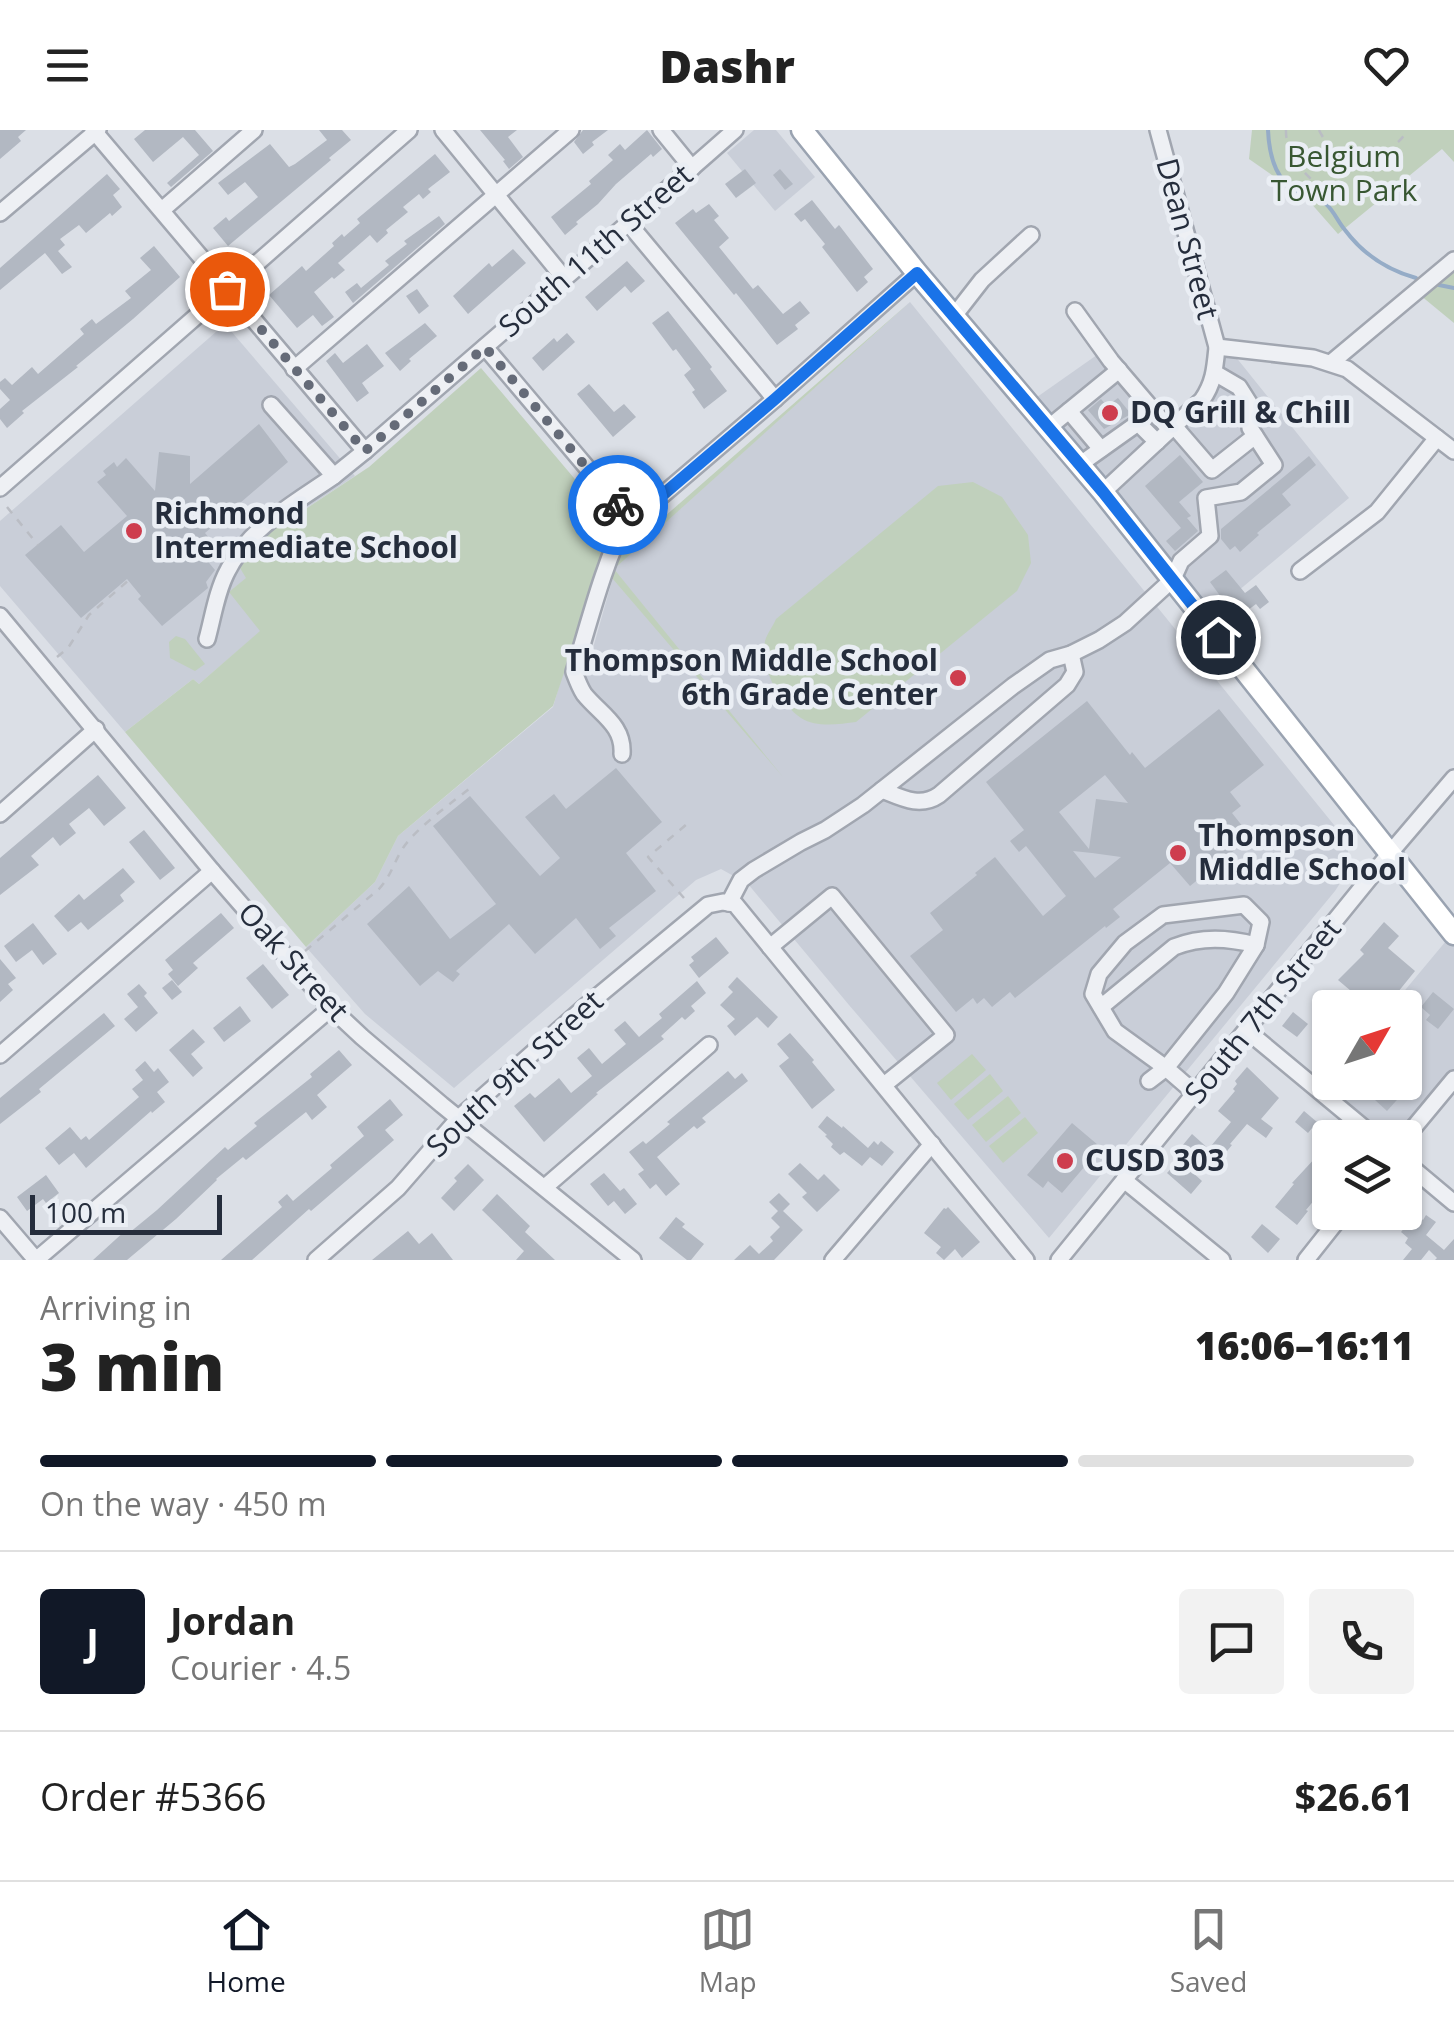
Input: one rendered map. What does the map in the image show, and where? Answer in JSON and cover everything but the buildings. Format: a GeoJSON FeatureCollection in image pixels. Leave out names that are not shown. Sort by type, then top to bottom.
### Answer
{"type":"FeatureCollection","features":[{"type":"Feature","properties":{"kind":"main road"},"geometry":{"type":"LineString","coordinates":[[802,130],[917,273],[1103,492],[1454,934]]}},
{"type":"Feature","properties":{"kind":"street"},"geometry":{"type":"LineString","coordinates":[[162,210],[254,130]]}},
{"type":"Feature","properties":{"kind":"street"},"geometry":{"type":"LineString","coordinates":[[0,488],[408,130]]}},
{"type":"Feature","properties":{"kind":"street"},"geometry":{"type":"LineString","coordinates":[[443,130],[564,278]]}},
{"type":"Feature","properties":{"kind":"street"},"geometry":{"type":"LineString","coordinates":[[294,370],[571,130]]}},
{"type":"Feature","properties":{"kind":"street"},"geometry":{"type":"LineString","coordinates":[[661,130],[692,168]]}},
{"type":"Feature","properties":{"kind":"street","name":"South 11th Street"},"geometry":{"type":"LineString","coordinates":[[207,639],[226,573],[244,544],[366,450],[735,130]]}},
{"type":"Feature","properties":{"kind":"street","name":"Dean Street"},"geometry":{"type":"LineString","coordinates":[[1158,130],[1216,347],[1214,373]]}},
{"type":"Feature","properties":{"kind":"street"},"geometry":{"type":"LineString","coordinates":[[0,213],[95,131],[294,370],[366,450]]}},
{"type":"Feature","properties":{"kind":"street"},"geometry":{"type":"LineString","coordinates":[[629,224],[775,399]]}},
{"type":"Feature","properties":{"kind":"street"},"geometry":{"type":"LineString","coordinates":[[954,316],[982,280],[1032,235]]}},
{"type":"Feature","properties":{"kind":"street"},"geometry":{"type":"LineString","coordinates":[[1332,362],[1454,260]]}},
{"type":"Feature","properties":{"kind":"street"},"geometry":{"type":"LineString","coordinates":[[485,347],[632,521],[917,273]]}},
{"type":"Feature","properties":{"kind":"street"},"geometry":{"type":"LineString","coordinates":[[1075,311],[1119,370],[1172,428],[1212,470],[1255,436],[1250,428],[1251,406],[1239,387],[1214,373],[1202,400],[1172,428],[1157,442],[1103,492]]}},
{"type":"Feature","properties":{"kind":"street"},"geometry":{"type":"LineString","coordinates":[[1216,347],[1332,362],[1347,368],[1454,451]]}},
{"type":"Feature","properties":{"kind":"street"},"geometry":{"type":"LineString","coordinates":[[1048,428],[1119,370]]}},
{"type":"Feature","properties":{"kind":"street"},"geometry":{"type":"LineString","coordinates":[[271,405],[334,476]]}},
{"type":"Feature","properties":{"kind":"street"},"geometry":{"type":"LineString","coordinates":[[1069,410],[1100,449]]}},
{"type":"Feature","properties":{"kind":"street"},"geometry":{"type":"LineString","coordinates":[[1080,464],[1138,423],[1157,442]]}},
{"type":"Feature","properties":{"kind":"street","name":"South 9th Street"},"geometry":{"type":"LineString","coordinates":[[316,1260],[398,1188],[459,1118],[708,905],[726,902],[741,880],[754,870],[825,830],[882,790],[1050,660],[1072,654],[1125,623],[1173,579],[1181,561],[1210,536],[1206,498],[1241,492],[1274,465],[1255,436]]}},
{"type":"Feature","properties":{"kind":"street"},"geometry":{"type":"LineString","coordinates":[[1300,571],[1377,512],[1437,438]]}},
{"type":"Feature","properties":{"kind":"street"},"geometry":{"type":"LineString","coordinates":[[622,754],[623,742],[610,719],[583,693],[574,672],[626,514]]}},
{"type":"Feature","properties":{"kind":"street","name":"Oak Street"},"geometry":{"type":"LineString","coordinates":[[0,616],[331,1008],[633,1260]]}},
{"type":"Feature","properties":{"kind":"street"},"geometry":{"type":"LineString","coordinates":[[882,790],[921,802],[939,795],[1067,686],[1075,672],[1072,654]]}},
{"type":"Feature","properties":{"kind":"street"},"geometry":{"type":"LineString","coordinates":[[0,814],[96,730]]}},
{"type":"Feature","properties":{"kind":"street","name":"South 7th Street"},"geometry":{"type":"LineString","coordinates":[[1060,1260],[1454,778]]}},
{"type":"Feature","properties":{"kind":"street"},"geometry":{"type":"LineString","coordinates":[[0,1055],[212,870]]}},
{"type":"Feature","properties":{"kind":"street"},"geometry":{"type":"LineString","coordinates":[[770,947],[832,896],[896,973],[946,1034],[884,1086]]}},
{"type":"Feature","properties":{"kind":"street"},"geometry":{"type":"LineString","coordinates":[[726,902],[735,904],[1026,1260]]}},
{"type":"Feature","properties":{"kind":"street"},"geometry":{"type":"LineString","coordinates":[[1149,1081],[1166,1068],[1226,993],[1256,945],[1260,922],[1244,905],[1163,915],[1125,942],[1099,974],[1094,994],[1116,1031],[1166,1068],[1196,1094]]}},
{"type":"Feature","properties":{"kind":"street"},"geometry":{"type":"LineString","coordinates":[[1101,1007],[1174,947],[1227,938],[1256,945]]}},
{"type":"Feature","properties":{"kind":"street"},"geometry":{"type":"LineString","coordinates":[[0,1218],[36,1260],[331,1008]]}},
{"type":"Feature","properties":{"kind":"street"},"geometry":{"type":"LineString","coordinates":[[1246,1030],[1354,1120]]}},
{"type":"Feature","properties":{"kind":"street"},"geometry":{"type":"LineString","coordinates":[[545,1187],[709,1045]]}},
{"type":"Feature","properties":{"kind":"street"},"geometry":{"type":"LineString","coordinates":[[1419,1120],[1454,1079]]}},
{"type":"Feature","properties":{"kind":"street"},"geometry":{"type":"LineString","coordinates":[[833,1260],[932,1144]]}},
{"type":"Feature","properties":{"kind":"street"},"geometry":{"type":"LineString","coordinates":[[1422,1177],[1454,1204]]}},
{"type":"Feature","properties":{"kind":"street"},"geometry":{"type":"LineString","coordinates":[[1124,1180],[1222,1260]]}},
{"type":"Feature","properties":{"kind":"street"},"geometry":{"type":"LineString","coordinates":[[1306,1260],[1330,1230]]}},
{"type":"Feature","properties":{"kind":"path"},"geometry":{"type":"LineString","coordinates":[[1286,130],[1286,144],[1294,158],[1322,188],[1339,195],[1343,186],[1332,151],[1318,130]]}},
{"type":"Feature","properties":{"kind":"path"},"geometry":{"type":"LineString","coordinates":[[1332,151],[1351,158],[1374,157],[1391,149],[1408,130]]}},
{"type":"Feature","properties":{"kind":"path"},"geometry":{"type":"LineString","coordinates":[[6,507],[38,545]]}},
{"type":"Feature","properties":{"kind":"path"},"geometry":{"type":"LineString","coordinates":[[57,657],[68,648],[89,615],[130,580]]}},
{"type":"Feature","properties":{"kind":"path"},"geometry":{"type":"LineString","coordinates":[[306,951],[379,889],[412,837],[474,785]]}},
{"type":"Feature","properties":{"kind":"path"},"geometry":{"type":"LineString","coordinates":[[684,898],[648,858],[687,824]]}},
{"type":"Feature","properties":{"kind":"shaded area"},"geometry":{"type":"Polygon","coordinates":[[[754,130],[776,130],[815,177],[775,211],[727,153],[754,130]]]}},
{"type":"Feature","properties":{"kind":"shaded area","name":"Thompson Middle School 6th Grade Center"},"geometry":{"type":"Polygon","coordinates":[[[910,302],[1347,841],[1349,861],[1335,891],[1049,1238],[748,884],[721,869],[696,880],[454,1088],[365,1014],[306,947],[375,882],[398,836],[553,707],[565,666],[586,673],[613,577],[740,725],[613,569],[910,302]]]}},
{"type":"Feature","properties":{"kind":"shaded area","name":"Richmond Intermediate School"},"geometry":{"type":"Polygon","coordinates":[[[225,324],[355,476],[251,541],[246,578],[261,631],[199,684],[193,679],[125,732],[0,586],[0,521],[225,324]]]}},
{"type":"Feature","properties":{"kind":"shaded area"},"geometry":{"type":"Polygon","coordinates":[[[1104,350],[1167,427],[1104,487],[1030,402],[1104,350]]]}},
{"type":"Feature","properties":{"kind":"shaded area"},"geometry":{"type":"Polygon","coordinates":[[[1219,350],[1231,351],[1349,498],[1207,617],[1107,493],[1203,402],[1219,350]]]}},
{"type":"Feature","properties":{"kind":"shaded area"},"geometry":{"type":"Polygon","coordinates":[[[1451,935],[1454,1073],[1414,1120],[1350,1120],[1325,1100],[1422,1100],[1422,990],[1405,990],[1451,935]]]}},
{"type":"Feature","properties":{"kind":"green space","name":"Belgium Town Park"},"geometry":{"type":"Polygon","coordinates":[[[1252,130],[1454,130],[1454,162],[1442,149],[1338,234],[1309,201],[1249,159],[1252,130]]]}},
{"type":"Feature","properties":{"kind":"green space"},"geometry":{"type":"Polygon","coordinates":[[[1454,268],[1454,323],[1420,295],[1454,268]]]}},
{"type":"Feature","properties":{"kind":"green space"},"geometry":{"type":"Polygon","coordinates":[[[910,302],[614,569],[783,777],[600,564],[553,706],[398,836],[375,882],[306,947],[125,732],[193,679],[199,684],[260,631],[229,592],[246,578],[240,568],[249,546],[282,520],[295,516],[369,467],[481,368],[612,523],[632,535],[648,531],[910,302]]]}},
{"type":"Feature","properties":{"kind":"green space"},"geometry":{"type":"Polygon","coordinates":[[[973,482],[1002,497],[1028,535],[1031,563],[1017,591],[856,722],[821,724],[801,718],[779,694],[765,662],[765,641],[776,619],[938,486],[973,482]]]}},
{"type":"Feature","properties":{"kind":"green space"},"geometry":{"type":"Polygon","coordinates":[[[176,636],[185,639],[205,664],[195,671],[170,658],[169,642],[176,636]]]}},
{"type":"Feature","properties":{"kind":"green space"},"geometry":{"type":"Polygon","coordinates":[[[972,1054],[986,1070],[951,1100],[937,1083],[972,1054]]]}},
{"type":"Feature","properties":{"kind":"green space"},"geometry":{"type":"Polygon","coordinates":[[[990,1074],[1003,1091],[968,1120],[954,1104],[990,1074]]]}},
{"type":"Feature","properties":{"kind":"green space"},"geometry":{"type":"Polygon","coordinates":[[[1008,1096],[1021,1113],[986,1142],[972,1125],[1008,1096]]]}},
{"type":"Feature","properties":{"kind":"green space"},"geometry":{"type":"Polygon","coordinates":[[[1025,1117],[1038,1133],[1003,1163],[989,1146],[1025,1117]]]}},
{"type":"Feature","properties":{"kind":"waterway"},"geometry":{"type":"LineString","coordinates":[[1268,130],[1272,157],[1283,180],[1326,204],[1352,239],[1376,260],[1416,278]]}},
{"type":"Feature","properties":{"kind":"waterway"},"geometry":{"type":"LineString","coordinates":[[1439,285],[1454,288]]}},
{"type":"Feature","properties":{"kind":"way so far"},"geometry":{"type":"LineString","coordinates":[[227,289],[365,451],[485,347],[618,505]]}},
{"type":"Feature","properties":{"kind":"place","name":"DQ Grill & Chill"},"geometry":{"type":"Point","coordinates":[1110,413]}},
{"type":"Feature","properties":{"kind":"place","name":"Richmond Intermediate School"},"geometry":{"type":"Point","coordinates":[134,531]}},
{"type":"Feature","properties":{"kind":"place","name":"Thompson Middle School 6th Grade Center"},"geometry":{"type":"Point","coordinates":[958,678]}},
{"type":"Feature","properties":{"kind":"place","name":"Thompson Middle School"},"geometry":{"type":"Point","coordinates":[1178,853]}},
{"type":"Feature","properties":{"kind":"place","name":"CUSD 303"},"geometry":{"type":"Point","coordinates":[1065,1161]}},
{"type":"Feature","properties":{"kind":"route"},"geometry":{"type":"LineString","coordinates":[[618,505],[632,521],[917,273],[1103,492],[1218,637]]}}]}
